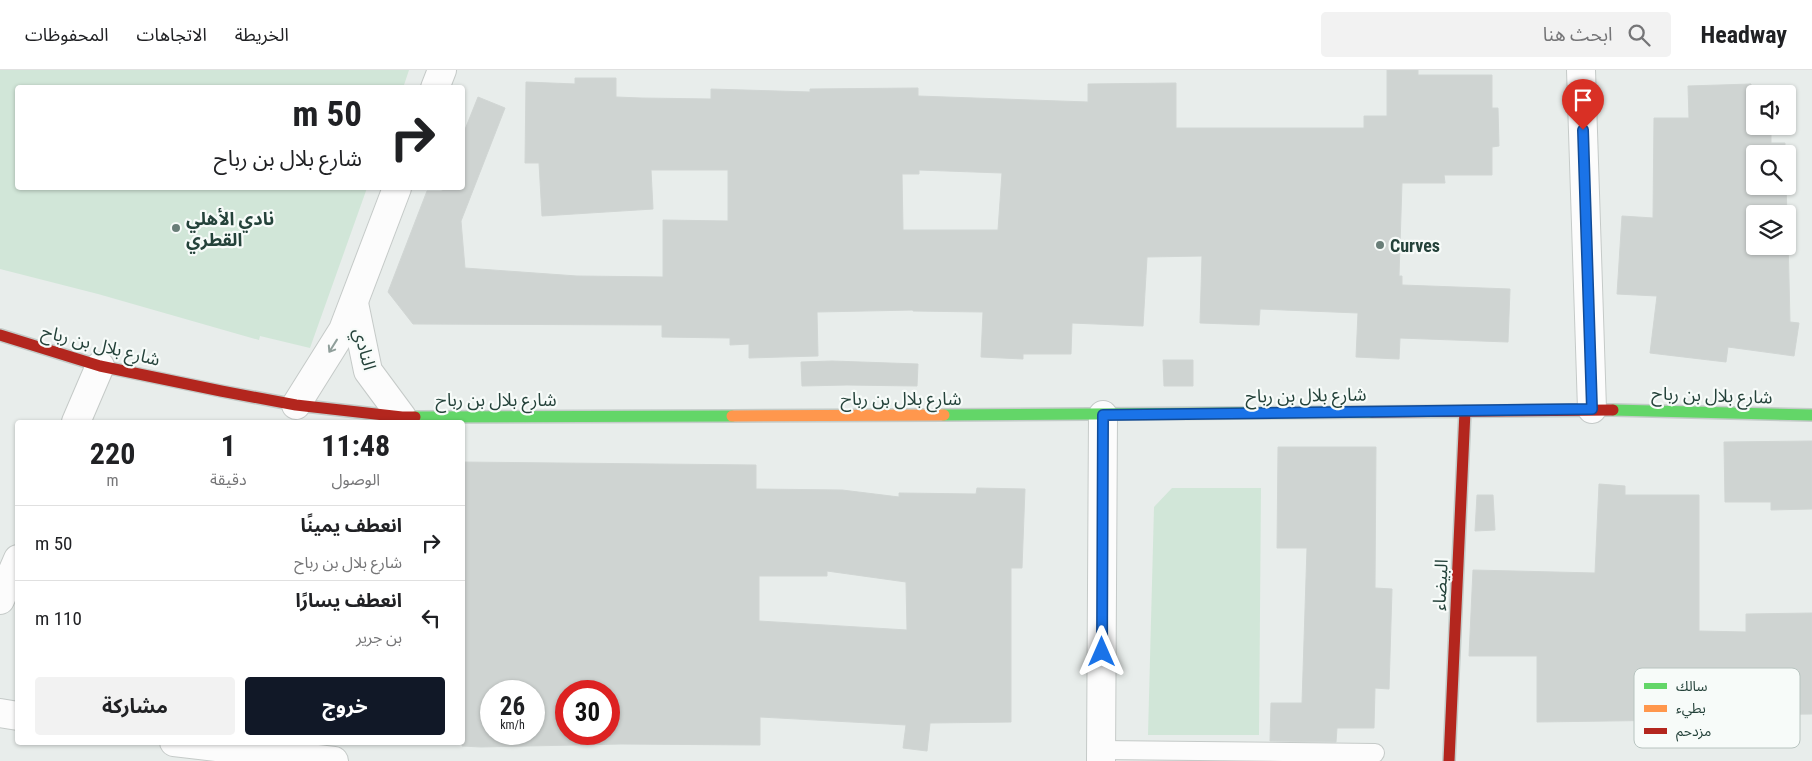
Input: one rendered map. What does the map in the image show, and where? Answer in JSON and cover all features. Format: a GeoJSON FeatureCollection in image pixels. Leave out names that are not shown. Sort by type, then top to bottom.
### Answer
{"type":"FeatureCollection","features":[{"type":"Feature","properties":{"kind":"street"},"geometry":{"type":"LineString","coordinates":[[436,85],[442,70]]}},
{"type":"Feature","properties":{"kind":"street"},"geometry":{"type":"LineString","coordinates":[[1581,70],[1592,409]]}},
{"type":"Feature","properties":{"kind":"street","name":"النادي"},"geometry":{"type":"LineString","coordinates":[[296,405],[343,330],[396,190]]}},
{"type":"Feature","properties":{"kind":"street","name":"النادي"},"geometry":{"type":"LineString","coordinates":[[354,302],[368,372],[402,417]]}},
{"type":"Feature","properties":{"kind":"street","name":"شارع بلال بن رباح"},"geometry":{"type":"LineString","coordinates":[[0,336],[100,366],[296,405],[402,417],[1103,415],[1592,409],[1812,415]]}},
{"type":"Feature","properties":{"kind":"street"},"geometry":{"type":"LineString","coordinates":[[77,420],[100,366]]}},
{"type":"Feature","properties":{"kind":"street","name":"البيضاء"},"geometry":{"type":"LineString","coordinates":[[1449,761],[1465,411]]}},
{"type":"Feature","properties":{"kind":"street"},"geometry":{"type":"LineString","coordinates":[[1101,756],[1103,415]]}},
{"type":"Feature","properties":{"kind":"street"},"geometry":{"type":"LineString","coordinates":[[0,600],[15,567]]}},
{"type":"Feature","properties":{"kind":"street"},"geometry":{"type":"LineString","coordinates":[[0,713],[15,716]]}},
{"type":"Feature","properties":{"kind":"street"},"geometry":{"type":"LineString","coordinates":[[199,745],[334,761]]}},
{"type":"Feature","properties":{"kind":"lane"},"geometry":{"type":"LineString","coordinates":[[1101,756],[1375,753]]}},
{"type":"Feature","properties":{"kind":"green space","name":"نادي الأهلي القطري"},"geometry":{"type":"Polygon","coordinates":[[[0,70],[409,70],[404,85],[15,85],[15,190],[366,190],[310,348],[260,336],[259,340],[98,294],[0,269],[0,70]]]}},
{"type":"Feature","properties":{"kind":"green space"},"geometry":{"type":"Polygon","coordinates":[[[1172,488],[1261,488],[1259,735],[1148,735],[1154,507],[1172,488]]]}},
{"type":"Feature","properties":{"kind":"building"},"geometry":{"type":"Polygon","coordinates":[[[1387,70],[1418,70],[1418,75],[1492,75],[1492,108],[1498,108],[1499,146],[1492,147],[1492,175],[1444,175],[1445,183],[1402,183],[1399,276],[1402,276],[1402,285],[1510,289],[1508,342],[1400,338],[1399,359],[1356,357],[1358,313],[1260,309],[1259,325],[1200,323],[1202,256],[1147,257],[1143,326],[1072,323],[1071,354],[1023,354],[1023,359],[981,357],[983,312],[913,310],[817,312],[818,356],[749,358],[749,344],[730,345],[730,338],[662,337],[662,325],[413,324],[388,292],[427,191],[465,190],[465,130],[478,97],[505,108],[461,221],[465,268],[577,276],[663,277],[663,220],[728,221],[728,170],[651,170],[653,209],[542,216],[539,163],[525,163],[526,82],[575,84],[575,78],[616,78],[616,97],[641,98],[711,99],[711,89],[810,92],[810,89],[918,88],[918,96],[1088,102],[1088,84],[1176,83],[1176,128],[1364,128],[1364,116],[1387,116],[1387,70]],[[919,170],[919,174],[902,174],[903,230],[998,230],[1002,173],[919,170]]]}},
{"type":"Feature","properties":{"kind":"building"},"geometry":{"type":"Polygon","coordinates":[[[1751,84],[1746,85],[1746,135],[1771,135],[1771,143],[1785,143],[1785,145],[1746,145],[1746,195],[1786,195],[1787,205],[1746,205],[1746,255],[1788,255],[1790,322],[1799,323],[1794,356],[1728,347],[1726,362],[1650,353],[1657,296],[1617,294],[1622,216],[1653,218],[1654,118],[1689,118],[1688,86],[1751,84]]]}},
{"type":"Feature","properties":{"kind":"building"},"geometry":{"type":"Polygon","coordinates":[[[1163,360],[1193,360],[1193,386],[1164,386],[1163,360]]]}},
{"type":"Feature","properties":{"kind":"building"},"geometry":{"type":"Polygon","coordinates":[[[832,361],[918,364],[917,386],[802,386],[801,362],[832,361]]]}},
{"type":"Feature","properties":{"kind":"building"},"geometry":{"type":"Polygon","coordinates":[[[1812,441],[1812,509],[1771,510],[1771,502],[1725,502],[1724,442],[1812,441]]]}},
{"type":"Feature","properties":{"kind":"building"},"geometry":{"type":"Polygon","coordinates":[[[1278,447],[1376,447],[1375,588],[1392,589],[1389,689],[1375,688],[1374,728],[1337,728],[1336,742],[1270,741],[1271,703],[1302,703],[1307,548],[1277,548],[1278,447]]]}},
{"type":"Feature","properties":{"kind":"building"},"geometry":{"type":"Polygon","coordinates":[[[465,462],[756,465],[756,489],[842,490],[899,497],[899,493],[976,494],[977,488],[1025,489],[1022,568],[1011,568],[1011,722],[930,723],[927,751],[903,748],[906,725],[760,717],[760,745],[620,744],[620,680],[555,680],[555,745],[574,745],[462,746],[465,745],[465,462]],[[827,571],[827,576],[759,576],[759,621],[907,630],[906,582],[827,571]]]}},
{"type":"Feature","properties":{"kind":"building"},"geometry":{"type":"Polygon","coordinates":[[[1599,484],[1625,486],[1625,495],[1699,495],[1699,631],[1746,632],[1746,614],[1812,613],[1812,714],[1800,714],[1800,668],[1634,668],[1634,721],[1537,722],[1537,656],[1469,656],[1473,570],[1595,573],[1599,484]]]}},
{"type":"Feature","properties":{"kind":"building"},"geometry":{"type":"Polygon","coordinates":[[[1477,495],[1493,495],[1495,530],[1475,531],[1477,495]]]}},
{"type":"Feature","properties":{"kind":"traffic: fast"},"geometry":{"type":"LineString","coordinates":[[1613,410],[1812,415]]}},
{"type":"Feature","properties":{"kind":"traffic: fast"},"geometry":{"type":"LineString","coordinates":[[944,415],[1372,412]]}},
{"type":"Feature","properties":{"kind":"traffic: fast"},"geometry":{"type":"LineString","coordinates":[[415,417],[732,416]]}},
{"type":"Feature","properties":{"kind":"traffic: slow"},"geometry":{"type":"LineString","coordinates":[[732,416],[944,415]]}},
{"type":"Feature","properties":{"kind":"traffic: jam"},"geometry":{"type":"LineString","coordinates":[[0,335],[100,366],[221,391],[296,405],[415,417]]}},
{"type":"Feature","properties":{"kind":"traffic: jam"},"geometry":{"type":"LineString","coordinates":[[1372,412],[1613,410]]}},
{"type":"Feature","properties":{"kind":"traffic: jam"},"geometry":{"type":"LineString","coordinates":[[1449,761],[1465,411]]}},
{"type":"Feature","properties":{"kind":"place","name":"نادي الأهلي القطري"},"geometry":{"type":"Point","coordinates":[176,228]}},
{"type":"Feature","properties":{"kind":"place","name":"Curves"},"geometry":{"type":"Point","coordinates":[1380,245]}},
{"type":"Feature","properties":{"kind":"route"},"geometry":{"type":"LineString","coordinates":[[1102,652],[1103,415],[1592,409],[1583,130]]}}]}
